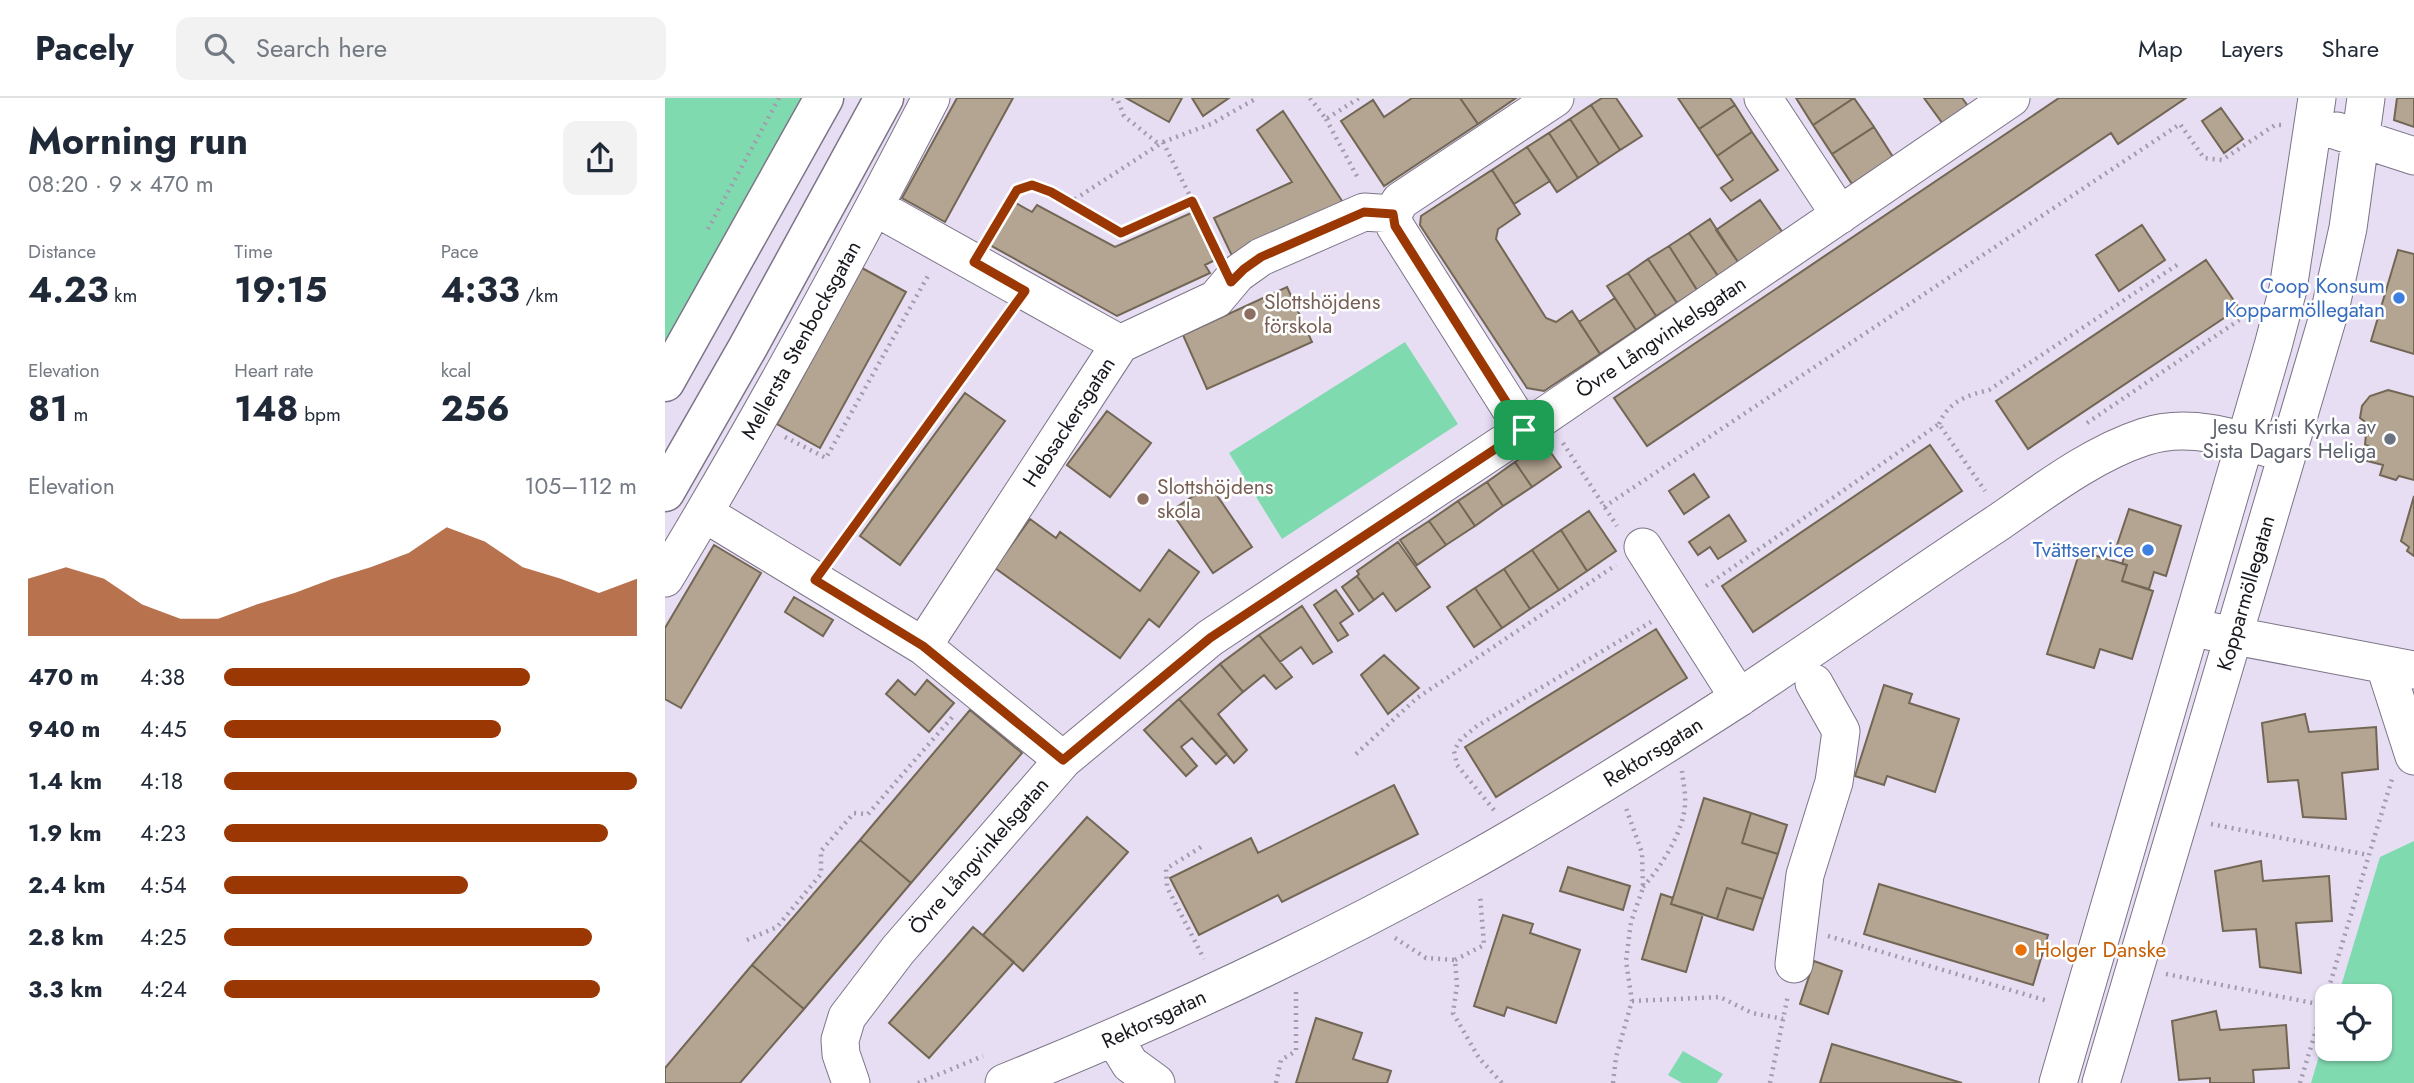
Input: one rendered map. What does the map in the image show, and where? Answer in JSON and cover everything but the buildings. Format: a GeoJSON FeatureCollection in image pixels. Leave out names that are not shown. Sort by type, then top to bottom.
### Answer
{"type":"FeatureCollection","features":[{"type":"Feature","properties":{"kind":"main road"},"geometry":{"type":"LineString","coordinates":[[665,382],[824,98]]}},
{"type":"Feature","properties":{"kind":"main road","name":"Mellersta Stenbocksgatan"},"geometry":{"type":"LineString","coordinates":[[665,492],[748,347],[884,98]]}},
{"type":"Feature","properties":{"kind":"street","name":"Mellersta Stenbocksgatan"},"geometry":{"type":"LineString","coordinates":[[665,578],[756,422],[875,207],[931,98]]}},
{"type":"Feature","properties":{"kind":"street","name":"Hebsackersgatan"},"geometry":{"type":"LineString","coordinates":[[923,646],[1121,344],[1216,299],[1244,269],[1261,257],[1364,212],[1384,212],[1555,98]]}},
{"type":"Feature","properties":{"kind":"street"},"geometry":{"type":"LineString","coordinates":[[1763,98],[1840,215]]}},
{"type":"Feature","properties":{"kind":"street","name":"Övre Långvinkelsgatan"},"geometry":{"type":"LineString","coordinates":[[851,1083],[841,1054],[840,1040],[847,1017],[898,950],[1063,760],[1210,638],[1534,423],[2011,98]]}},
{"type":"Feature","properties":{"kind":"street","name":"Kopparmöllegatan"},"geometry":{"type":"LineString","coordinates":[[2101,1083],[2330,310],[2349,228],[2366,98]]}},
{"type":"Feature","properties":{"kind":"street"},"geometry":{"type":"LineString","coordinates":[[2305,116],[2361,139],[2414,156]]}},
{"type":"Feature","properties":{"kind":"street","name":"Kopparmöllegatan"},"geometry":{"type":"LineString","coordinates":[[2058,1083],[2246,442],[2288,289],[2305,116]]}},
{"type":"Feature","properties":{"kind":"street"},"geometry":{"type":"LineString","coordinates":[[875,207],[1121,344]]}},
{"type":"Feature","properties":{"kind":"street"},"geometry":{"type":"LineString","coordinates":[[1384,212],[1534,423]]}},
{"type":"Feature","properties":{"kind":"street","name":"Rektorsgatan"},"geometry":{"type":"LineString","coordinates":[[999,1067],[1114,1038],[1345,927],[1462,866],[1601,785],[1739,698],[2021,507],[2097,459],[2143,437],[2175,429],[2246,442],[2287,454]]}},
{"type":"Feature","properties":{"kind":"street"},"geometry":{"type":"LineString","coordinates":[[704,513],[923,646],[1063,760]]}},
{"type":"Feature","properties":{"kind":"street"},"geometry":{"type":"LineString","coordinates":[[1643,547],[1739,698]]}},
{"type":"Feature","properties":{"kind":"street"},"geometry":{"type":"LineString","coordinates":[[2192,627],[2400,668],[2410,743]]}},
{"type":"Feature","properties":{"kind":"street"},"geometry":{"type":"LineString","coordinates":[[1794,964],[1805,875],[1834,782],[1841,732],[1814,683]]}},
{"type":"Feature","properties":{"kind":"street"},"geometry":{"type":"LineString","coordinates":[[1114,1038],[1130,1064],[1156,1083]]}},
{"type":"Feature","properties":{"kind":"path"},"geometry":{"type":"LineString","coordinates":[[708,229],[779,98]]}},
{"type":"Feature","properties":{"kind":"path"},"geometry":{"type":"LineString","coordinates":[[1112,98],[1118,101],[1124,116],[1161,144],[1231,282]]}},
{"type":"Feature","properties":{"kind":"path"},"geometry":{"type":"LineString","coordinates":[[1069,203],[1161,144],[1211,124],[1257,98]]}},
{"type":"Feature","properties":{"kind":"path"},"geometry":{"type":"LineString","coordinates":[[1310,98],[1384,212]]}},
{"type":"Feature","properties":{"kind":"path"},"geometry":{"type":"LineString","coordinates":[[1326,120],[1359,98]]}},
{"type":"Feature","properties":{"kind":"path"},"geometry":{"type":"LineString","coordinates":[[1604,507],[2180,124],[2204,159],[2222,160],[2275,125],[2305,116]]}},
{"type":"Feature","properties":{"kind":"path"},"geometry":{"type":"LineString","coordinates":[[756,422],[826,458],[959,254],[1017,190],[1032,185],[1051,192],[1121,233],[1192,201]]}},
{"type":"Feature","properties":{"kind":"path"},"geometry":{"type":"LineString","coordinates":[[1939,424],[1945,410],[1968,395],[1989,390],[2180,263]]}},
{"type":"Feature","properties":{"kind":"path"},"geometry":{"type":"LineString","coordinates":[[815,580],[1025,291]]}},
{"type":"Feature","properties":{"kind":"path"},"geometry":{"type":"LineString","coordinates":[[2079,428],[2254,310]]}},
{"type":"Feature","properties":{"kind":"path"},"geometry":{"type":"LineString","coordinates":[[1534,423],[1604,507],[1627,542],[1643,547]]}},
{"type":"Feature","properties":{"kind":"path"},"geometry":{"type":"LineString","coordinates":[[1977,497],[1990,488]]}},
{"type":"Feature","properties":{"kind":"path"},"geometry":{"type":"LineString","coordinates":[[1356,754],[1417,698],[1643,547]]}},
{"type":"Feature","properties":{"kind":"path"},"geometry":{"type":"LineString","coordinates":[[747,940],[777,927],[821,874],[821,850],[854,813],[868,814],[977,690]]}},
{"type":"Feature","properties":{"kind":"path"},"geometry":{"type":"LineString","coordinates":[[2329,984],[2368,855],[2410,743]]}},
{"type":"Feature","properties":{"kind":"path"},"geometry":{"type":"LineString","coordinates":[[1643,888],[1657,872],[1674,844],[1685,806],[1682,768]]}},
{"type":"Feature","properties":{"kind":"path"},"geometry":{"type":"LineString","coordinates":[[1483,817],[1505,804]]}},
{"type":"Feature","properties":{"kind":"path"},"geometry":{"type":"LineString","coordinates":[[1613,1083],[1619,1044],[1632,1001],[1626,961],[1631,922],[1643,888],[1642,853],[1624,804]]}},
{"type":"Feature","properties":{"kind":"path"},"geometry":{"type":"LineString","coordinates":[[2204,823],[2368,855]]}},
{"type":"Feature","properties":{"kind":"path"},"geometry":{"type":"LineString","coordinates":[[1201,847],[1166,869],[1167,887],[1204,959]]}},
{"type":"Feature","properties":{"kind":"path"},"geometry":{"type":"LineString","coordinates":[[1395,938],[1426,958],[1455,960],[1484,944],[1480,895]]}},
{"type":"Feature","properties":{"kind":"path"},"geometry":{"type":"LineString","coordinates":[[1799,927],[2059,1004]]}},
{"type":"Feature","properties":{"kind":"path"},"geometry":{"type":"LineString","coordinates":[[1192,964],[1213,955]]}},
{"type":"Feature","properties":{"kind":"path"},"geometry":{"type":"LineString","coordinates":[[1455,960],[1457,985],[1453,1013],[1479,1058],[1502,1083]]}},
{"type":"Feature","properties":{"kind":"path"},"geometry":{"type":"LineString","coordinates":[[1770,1083],[1794,964]]}},
{"type":"Feature","properties":{"kind":"path"},"geometry":{"type":"LineString","coordinates":[[2159,972],[2315,1003]]}},
{"type":"Feature","properties":{"kind":"path"},"geometry":{"type":"LineString","coordinates":[[1276,1083],[1281,1059],[1296,1051],[1296,988]]}},
{"type":"Feature","properties":{"kind":"path"},"geometry":{"type":"LineString","coordinates":[[1632,1001],[1720,997],[1752,1013],[1783,1019]]}},
{"type":"Feature","properties":{"kind":"path"},"geometry":{"type":"LineString","coordinates":[[2299,1083],[2315,1031]]}},
{"type":"Feature","properties":{"kind":"path"},"geometry":{"type":"LineString","coordinates":[[918,1083],[999,1067]]}},
{"type":"Feature","properties":{"kind":"green space"},"geometry":{"type":"Polygon","coordinates":[[[665,98],[802,98],[665,347],[665,98]]]}},
{"type":"Feature","properties":{"kind":"green space"},"geometry":{"type":"Polygon","coordinates":[[[1405,342],[1458,424],[1282,539],[1229,453],[1405,342]]]}},
{"type":"Feature","properties":{"kind":"green space"},"geometry":{"type":"Polygon","coordinates":[[[2414,841],[2414,1083],[2311,1083],[2318,1061],[2392,1061],[2392,984],[2342,984],[2380,857],[2414,841]]]}},
{"type":"Feature","properties":{"kind":"green space"},"geometry":{"type":"Polygon","coordinates":[[[1683,1051],[1723,1074],[1717,1083],[1682,1083],[1668,1075],[1683,1051]]]}},
{"type":"Feature","properties":{"kind":"place","name":"Coop Konsum Kopparmöllegatan"},"geometry":{"type":"Point","coordinates":[2399,298]}},
{"type":"Feature","properties":{"kind":"place","name":"Slottshöjdens förskola"},"geometry":{"type":"Point","coordinates":[1250,314]}},
{"type":"Feature","properties":{"kind":"place","name":"Jesu Kristi Kyrka av Sista Dagars Heliga"},"geometry":{"type":"Point","coordinates":[2390,439]}},
{"type":"Feature","properties":{"kind":"place","name":"Slottshöjdens skola"},"geometry":{"type":"Point","coordinates":[1143,499]}},
{"type":"Feature","properties":{"kind":"place","name":"Tvättservice"},"geometry":{"type":"Point","coordinates":[2148,550]}},
{"type":"Feature","properties":{"kind":"place","name":"Holger Danske"},"geometry":{"type":"Point","coordinates":[2021,950]}},
{"type":"Feature","properties":{"kind":"route"},"geometry":{"type":"LineString","coordinates":[[1032,185],[1051,192],[1121,233],[1192,201],[1231,282],[1237,274],[1261,257],[1364,212],[1393,214],[1393,223],[1524,430],[1210,638],[1063,760],[923,646],[815,580],[1025,291],[974,262],[1017,190],[1032,185]]}}]}
